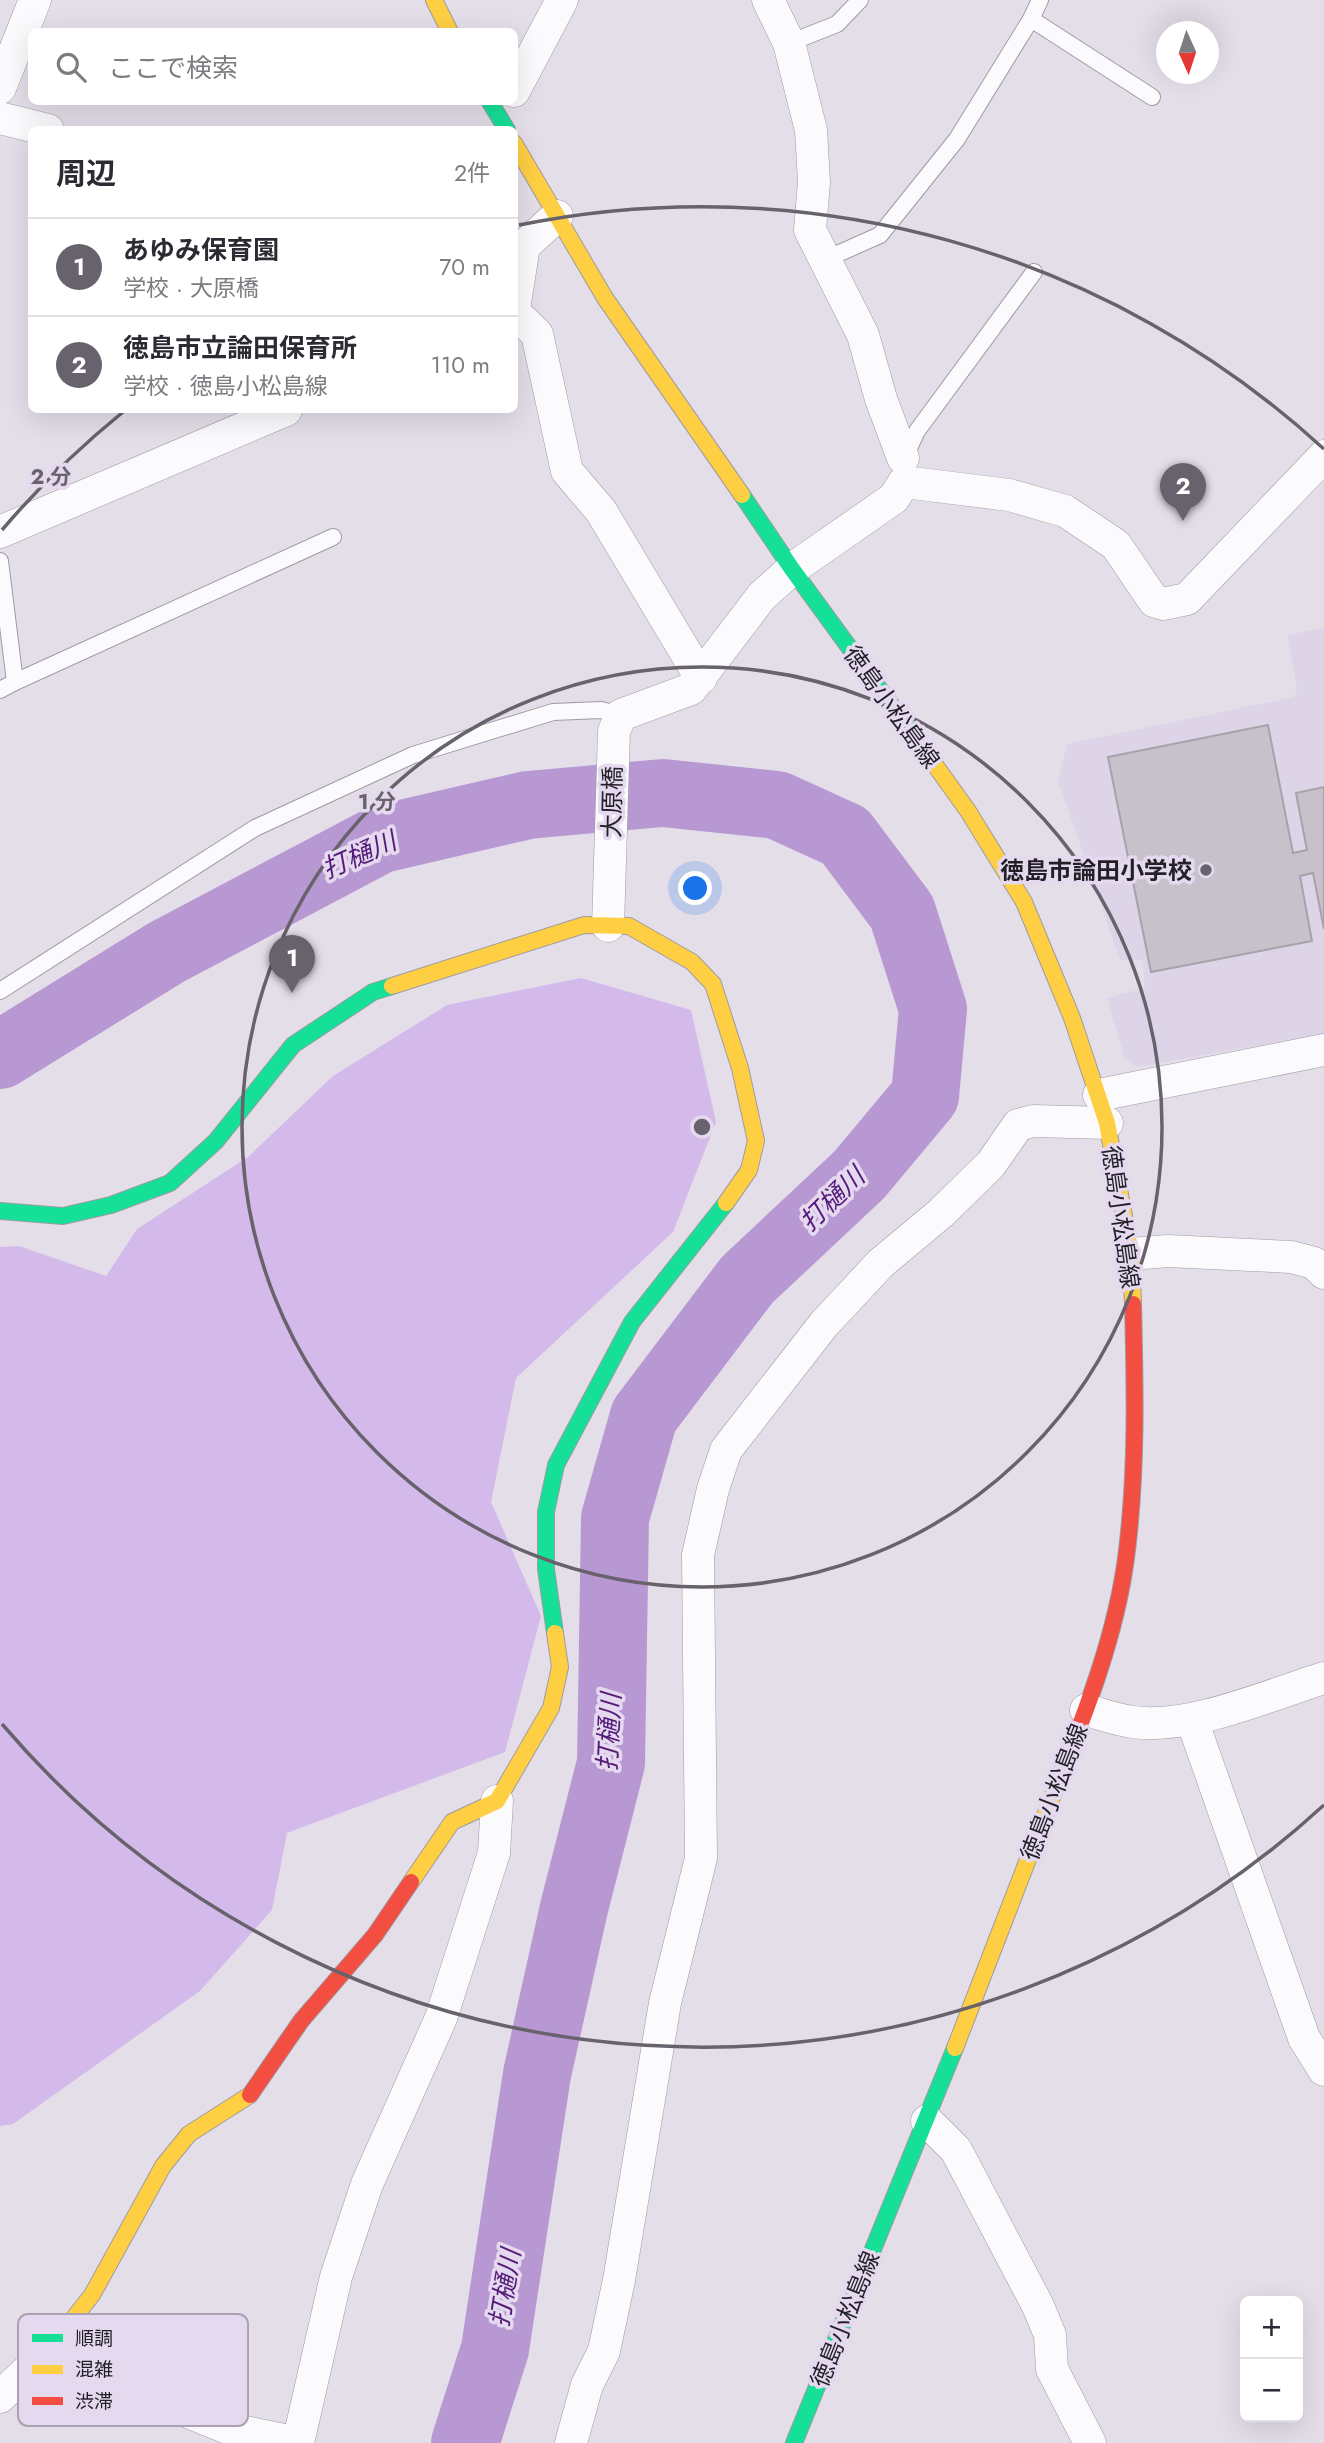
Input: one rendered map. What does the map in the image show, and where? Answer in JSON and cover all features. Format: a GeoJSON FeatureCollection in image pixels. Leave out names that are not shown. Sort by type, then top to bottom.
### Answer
{"type":"FeatureCollection","features":[{"type":"Feature","properties":{"kind":"main road"},"geometry":{"type":"LineString","coordinates":[[434,0],[448,28]]}},
{"type":"Feature","properties":{"kind":"main road","name":"徳島小松島線"},"geometry":{"type":"LineString","coordinates":[[518,138],[557,216],[605,298],[792,569],[968,811],[1024,902],[1072,1018],[1103,1109],[1131,1254],[1136,1415],[1134,1481],[1127,1553],[1111,1628],[1086,1710],[927,2121],[794,2443]]}},
{"type":"Feature","properties":{"kind":"main road"},"geometry":{"type":"LineString","coordinates":[[0,1210],[63,1216],[111,1205],[170,1183],[216,1140],[293,1045],[373,992],[584,925],[629,926],[692,962],[713,984],[740,1068],[756,1141],[749,1170],[632,1322],[556,1465],[546,1512],[547,1569],[560,1667],[551,1708],[497,1801],[452,1822],[375,1935],[301,2021],[253,2093],[188,2134],[163,2166],[92,2294],[76,2314]]}},
{"type":"Feature","properties":{"kind":"street"},"geometry":{"type":"LineString","coordinates":[[3,69],[35,0]]}},
{"type":"Feature","properties":{"kind":"street"},"geometry":{"type":"LineString","coordinates":[[518,89],[562,0]]}},
{"type":"Feature","properties":{"kind":"street"},"geometry":{"type":"LineString","coordinates":[[618,723],[691,689],[762,596],[792,569],[894,498],[904,470],[863,335],[810,230],[814,182],[811,130],[789,43],[768,0]]}},
{"type":"Feature","properties":{"kind":"street"},"geometry":{"type":"LineString","coordinates":[[0,118],[32,126]]}},
{"type":"Feature","properties":{"kind":"street"},"geometry":{"type":"LineString","coordinates":[[518,285],[524,246],[557,216]]}},
{"type":"Feature","properties":{"kind":"street"},"geometry":{"type":"LineString","coordinates":[[518,315],[537,334],[566,471],[601,510],[701,678]]}},
{"type":"Feature","properties":{"kind":"street"},"geometry":{"type":"LineString","coordinates":[[0,532],[278,413]]}},
{"type":"Feature","properties":{"kind":"street"},"geometry":{"type":"LineString","coordinates":[[904,470],[1065,511],[1116,545],[1154,601],[1163,604],[1187,598],[1324,456]]}},
{"type":"Feature","properties":{"kind":"street","name":"大原橋"},"geometry":{"type":"LineString","coordinates":[[608,926],[618,723]]}},
{"type":"Feature","properties":{"kind":"street"},"geometry":{"type":"LineString","coordinates":[[570,2443],[587,2385],[604,2351],[619,2280],[665,2003],[701,1858],[698,1555],[713,1489],[726,1450],[824,1324],[881,1263],[941,1213],[991,1164],[1018,1125],[1103,1109],[1324,1050]]}},
{"type":"Feature","properties":{"kind":"street"},"geometry":{"type":"LineString","coordinates":[[1131,1254],[1168,1251],[1291,1257],[1314,1263],[1324,1273]]}},
{"type":"Feature","properties":{"kind":"street"},"geometry":{"type":"LineString","coordinates":[[1086,1710],[1133,1722],[1192,1720],[1324,1678]]}},
{"type":"Feature","properties":{"kind":"street"},"geometry":{"type":"LineString","coordinates":[[1192,1720],[1304,2038],[1324,2070]]}},
{"type":"Feature","properties":{"kind":"street"},"geometry":{"type":"LineString","coordinates":[[223,2426],[298,2443],[336,2277],[367,2184],[441,2018],[494,1853],[497,1801]]}},
{"type":"Feature","properties":{"kind":"street"},"geometry":{"type":"LineString","coordinates":[[927,2121],[956,2150],[1038,2306],[1050,2335],[1052,2369],[1090,2443]]}},
{"type":"Feature","properties":{"kind":"street"},"geometry":{"type":"LineString","coordinates":[[0,2397],[18,2380]]}},
{"type":"Feature","properties":{"kind":"lane"},"geometry":{"type":"LineString","coordinates":[[789,43],[837,24],[860,0]]}},
{"type":"Feature","properties":{"kind":"lane"},"geometry":{"type":"LineString","coordinates":[[824,260],[880,235],[957,139],[1040,0]]}},
{"type":"Feature","properties":{"kind":"lane"},"geometry":{"type":"LineString","coordinates":[[1031,19],[1152,97]]}},
{"type":"Feature","properties":{"kind":"lane"},"geometry":{"type":"LineString","coordinates":[[904,470],[918,431],[1034,272]]}},
{"type":"Feature","properties":{"kind":"lane"},"geometry":{"type":"LineString","coordinates":[[0,561],[7,686],[333,537]]}},
{"type":"Feature","properties":{"kind":"lane"},"geometry":{"type":"LineString","coordinates":[[0,991],[255,828],[414,755],[553,712],[601,710],[618,723]]}},
{"type":"Feature","properties":{"kind":"shaded area","name":"徳島市論田小学校"},"geometry":{"type":"Polygon","coordinates":[[[1324,628],[1324,1034],[1137,1067],[1125,1059],[1107,998],[1145,988],[1143,960],[1120,960],[1058,781],[1067,744],[1294,697],[1297,689],[1287,635],[1324,628]]]}},
{"type":"Feature","properties":{"kind":"shaded area"},"geometry":{"type":"Polygon","coordinates":[[[581,978],[691,1010],[716,1122],[673,1232],[516,1378],[491,1502],[541,1616],[505,1752],[287,1833],[272,1910],[200,1991],[13,2124],[0,2126],[0,1247],[19,1246],[106,1276],[137,1229],[248,1157],[333,1076],[447,1005],[581,978]]]}},
{"type":"Feature","properties":{"kind":"building"},"geometry":{"type":"Polygon","coordinates":[[[1268,725],[1293,853],[1307,850],[1296,793],[1324,787],[1324,929],[1313,873],[1300,876],[1312,941],[1151,972],[1108,757],[1268,725]]]}},
{"type":"Feature","properties":{"kind":"waterway","name":"打樋川"},"geometry":{"type":"LineString","coordinates":[[0,1055],[167,952],[381,839],[528,805],[663,793],[777,805],[845,836],[902,912],[933,1009],[925,1096],[859,1175],[747,1280],[644,1416],[615,1518],[611,1763],[574,1908],[537,2074],[495,2349],[465,2443]]}},
{"type":"Feature","properties":{"kind":"traffic: fast"},"geometry":{"type":"LineString","coordinates":[[492,105],[505,126]]}},
{"type":"Feature","properties":{"kind":"traffic: fast"},"geometry":{"type":"LineString","coordinates":[[742,495],[792,569],[935,765]]}},
{"type":"Feature","properties":{"kind":"traffic: fast"},"geometry":{"type":"LineString","coordinates":[[0,1211],[63,1216],[111,1205],[170,1183],[216,1141],[293,1045],[373,992],[392,986]]}},
{"type":"Feature","properties":{"kind":"traffic: fast"},"geometry":{"type":"LineString","coordinates":[[555,1633],[546,1569],[546,1512],[556,1465],[632,1322],[726,1203]]}},
{"type":"Feature","properties":{"kind":"traffic: fast"},"geometry":{"type":"LineString","coordinates":[[794,2443],[955,2048]]}},
{"type":"Feature","properties":{"kind":"traffic: slow"},"geometry":{"type":"LineString","coordinates":[[434,0],[448,28]]}},
{"type":"Feature","properties":{"kind":"traffic: slow"},"geometry":{"type":"LineString","coordinates":[[518,150],[605,298],[742,495]]}},
{"type":"Feature","properties":{"kind":"traffic: slow"},"geometry":{"type":"LineString","coordinates":[[935,765],[968,811],[1024,902],[1072,1018],[1107,1123],[1131,1254],[1133,1304]]}},
{"type":"Feature","properties":{"kind":"traffic: slow"},"geometry":{"type":"LineString","coordinates":[[392,986],[584,925],[629,926],[692,962],[713,984],[740,1068],[756,1141],[749,1170],[726,1203]]}},
{"type":"Feature","properties":{"kind":"traffic: slow"},"geometry":{"type":"LineString","coordinates":[[411,1882],[452,1822],[497,1801],[551,1708],[560,1667],[555,1633]]}},
{"type":"Feature","properties":{"kind":"traffic: slow"},"geometry":{"type":"LineString","coordinates":[[955,2048],[1068,1756]]}},
{"type":"Feature","properties":{"kind":"traffic: slow"},"geometry":{"type":"LineString","coordinates":[[77,2314],[92,2295],[163,2166],[189,2134],[250,2095]]}},
{"type":"Feature","properties":{"kind":"traffic: jam"},"geometry":{"type":"LineString","coordinates":[[1068,1756],[1104,1655],[1118,1603],[1127,1550],[1134,1458],[1133,1304]]}},
{"type":"Feature","properties":{"kind":"traffic: jam"},"geometry":{"type":"LineString","coordinates":[[250,2095],[301,2021],[375,1935],[411,1882]]}},
{"type":"Feature","properties":{"kind":"place","name":"徳島市立論田保育所"},"geometry":{"type":"Point","coordinates":[1183,521]}},
{"type":"Feature","properties":{"kind":"place","name":"徳島市論田小学校"},"geometry":{"type":"Point","coordinates":[1206,870]}},
{"type":"Feature","properties":{"kind":"place","name":"あゆみ保育園"},"geometry":{"type":"Point","coordinates":[292,993]}}]}
